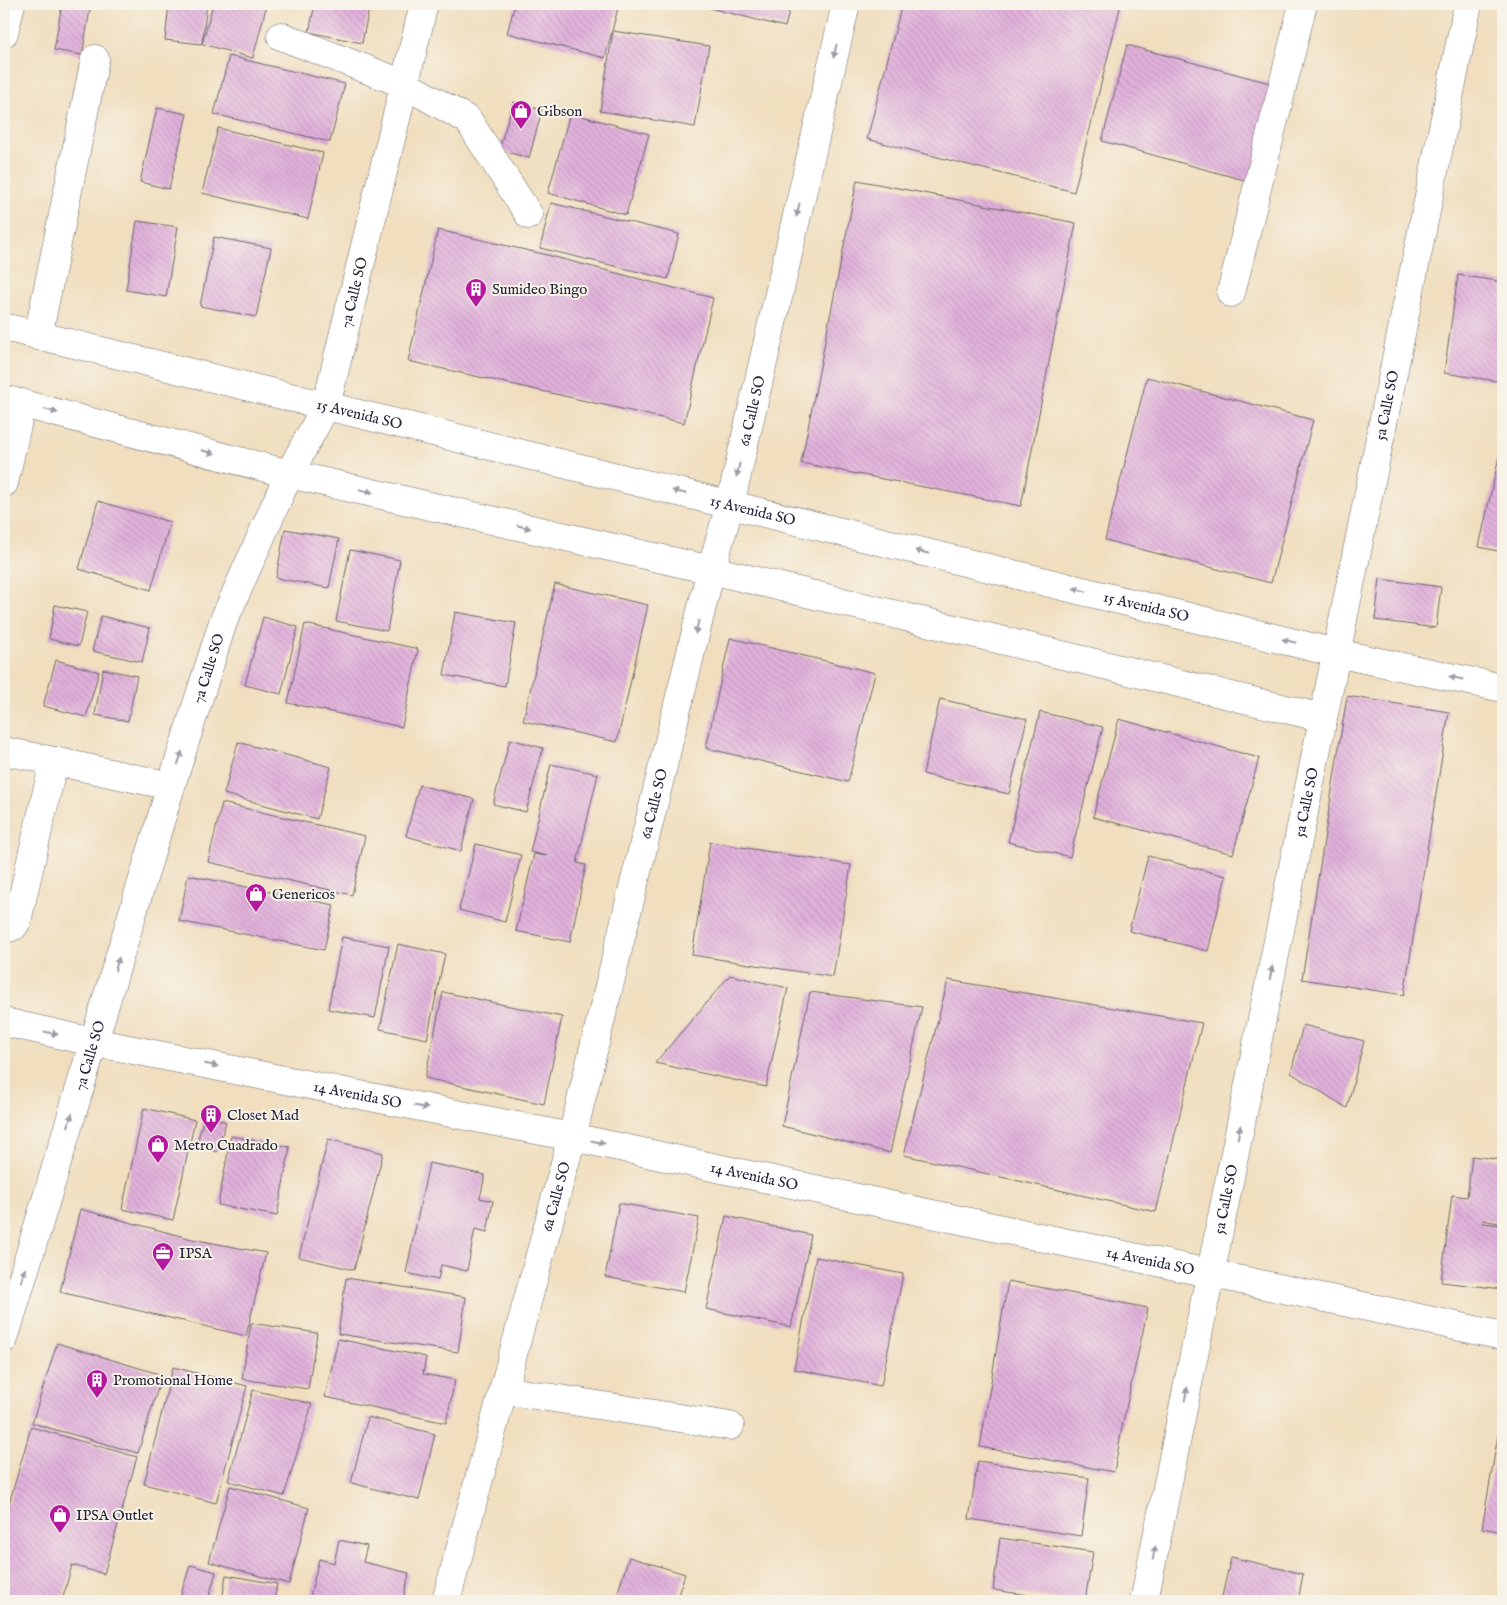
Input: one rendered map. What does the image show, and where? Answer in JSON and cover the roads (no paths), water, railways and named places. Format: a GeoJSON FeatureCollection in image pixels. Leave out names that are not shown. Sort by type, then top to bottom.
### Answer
{"type":"FeatureCollection","features":[{"type":"Feature","properties":{"kind":"street"},"geometry":{"type":"LineString","coordinates":[[4,33],[11,4]]}},
{"type":"Feature","properties":{"kind":"street","name":"7a Calle SO"},"geometry":{"type":"LineString","coordinates":[[4,1339],[171,786],[223,622],[289,474],[326,406],[424,4]]}},
{"type":"Feature","properties":{"kind":"street","name":"6a Calle SO"},"geometry":{"type":"LineString","coordinates":[[446,1601],[572,1137],[711,570],[730,505],[846,4]]}},
{"type":"Feature","properties":{"kind":"street"},"geometry":{"type":"LineString","coordinates":[[1231,293],[1303,4]]}},
{"type":"Feature","properties":{"kind":"street","name":"5a Calle SO"},"geometry":{"type":"LineString","coordinates":[[1144,1601],[1468,4]]}},
{"type":"Feature","properties":{"kind":"street"},"geometry":{"type":"LineString","coordinates":[[281,36],[404,84],[468,120],[529,215]]}},
{"type":"Feature","properties":{"kind":"street"},"geometry":{"type":"LineString","coordinates":[[38,336],[95,59]]}},
{"type":"Feature","properties":{"kind":"street","name":"15 Avenida SO"},"geometry":{"type":"LineString","coordinates":[[4,327],[1336,653],[1503,688]]}},
{"type":"Feature","properties":{"kind":"street"},"geometry":{"type":"LineString","coordinates":[[4,482],[13,401],[289,474],[711,570],[1323,718]]}},
{"type":"Feature","properties":{"kind":"street"},"geometry":{"type":"LineString","coordinates":[[4,751],[171,786]]}},
{"type":"Feature","properties":{"kind":"street"},"geometry":{"type":"LineString","coordinates":[[4,927],[14,926],[17,921],[54,761]]}},
{"type":"Feature","properties":{"kind":"street","name":"14 Avenida SO"},"geometry":{"type":"LineString","coordinates":[[4,1022],[93,1042],[572,1137],[1503,1336]]}},
{"type":"Feature","properties":{"kind":"street"},"geometry":{"type":"LineString","coordinates":[[503,1390],[730,1426]]}},
{"type":"Feature","properties":{"kind":"place","name":"Gibson"},"geometry":{"type":"Point","coordinates":[521,130]}},
{"type":"Feature","properties":{"kind":"place","name":"Sumideo Bingo"},"geometry":{"type":"Point","coordinates":[476,308]}},
{"type":"Feature","properties":{"kind":"place","name":"Genericos"},"geometry":{"type":"Point","coordinates":[256,913]}},
{"type":"Feature","properties":{"kind":"place","name":"Closet Mad"},"geometry":{"type":"Point","coordinates":[211,1134]}},
{"type":"Feature","properties":{"kind":"place","name":"Metro Cuadrado"},"geometry":{"type":"Point","coordinates":[158,1164]}},
{"type":"Feature","properties":{"kind":"place","name":"IPSA"},"geometry":{"type":"Point","coordinates":[163,1272]}},
{"type":"Feature","properties":{"kind":"place","name":"Promotional Home"},"geometry":{"type":"Point","coordinates":[97,1399]}},
{"type":"Feature","properties":{"kind":"place","name":"IPSA Outlet"},"geometry":{"type":"Point","coordinates":[60,1534]}}]}
